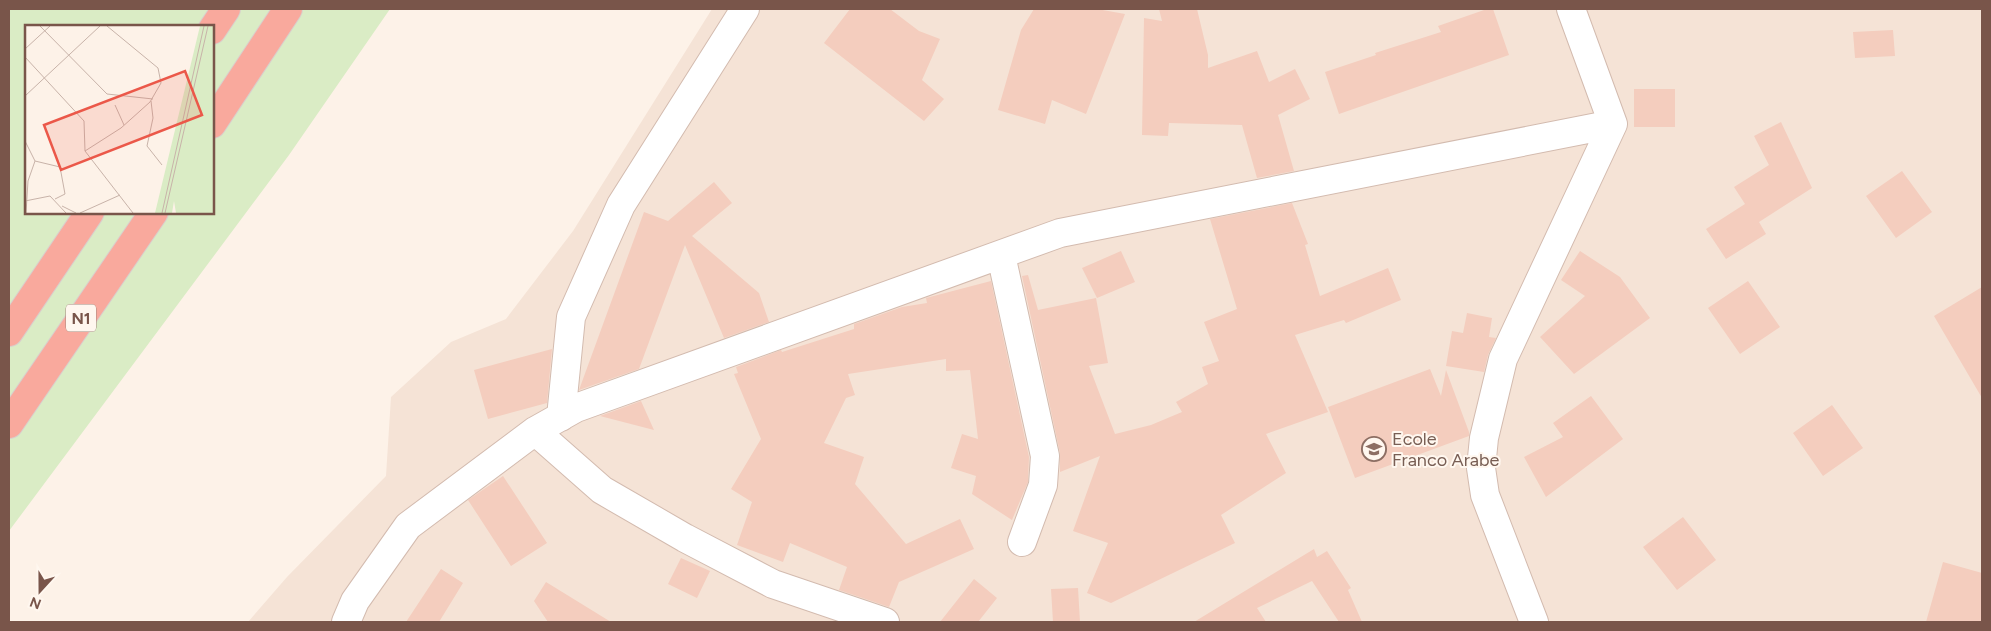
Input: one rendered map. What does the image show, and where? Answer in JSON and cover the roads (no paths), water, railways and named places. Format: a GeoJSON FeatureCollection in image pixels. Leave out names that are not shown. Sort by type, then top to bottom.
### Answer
{"type":"FeatureCollection","features":[{"type":"Feature","properties":{"kind":"highway"},"geometry":{"type":"LineString","coordinates":[[214,27],[226,9]]}},
{"type":"Feature","properties":{"kind":"highway"},"geometry":{"type":"LineString","coordinates":[[214,121],[288,9]]}},
{"type":"Feature","properties":{"kind":"highway"},"geometry":{"type":"LineString","coordinates":[[9,332],[89,214]]}},
{"type":"Feature","properties":{"kind":"highway","name":"N1"},"geometry":{"type":"LineString","coordinates":[[9,424],[153,214]]}},
{"type":"Feature","properties":{"kind":"street"},"geometry":{"type":"LineString","coordinates":[[561,417],[571,317],[621,205],[745,9]]}},
{"type":"Feature","properties":{"kind":"street"},"geometry":{"type":"LineString","coordinates":[[1534,622],[1485,496],[1481,468],[1484,438],[1503,359],[1613,124],[1571,9]]}},
{"type":"Feature","properties":{"kind":"street"},"geometry":{"type":"LineString","coordinates":[[346,622],[356,601],[408,526],[535,432],[576,408],[1060,233],[1613,124]]}},
{"type":"Feature","properties":{"kind":"street"},"geometry":{"type":"LineString","coordinates":[[1001,255],[1045,456],[1043,485],[1022,542]]}},
{"type":"Feature","properties":{"kind":"street"},"geometry":{"type":"LineString","coordinates":[[535,432],[602,490],[685,538],[773,584],[885,622]]}},
{"type":"Feature","properties":{"kind":"place","name":"Ecole Franco Arabe"},"geometry":{"type":"Point","coordinates":[1374,449]}}]}
